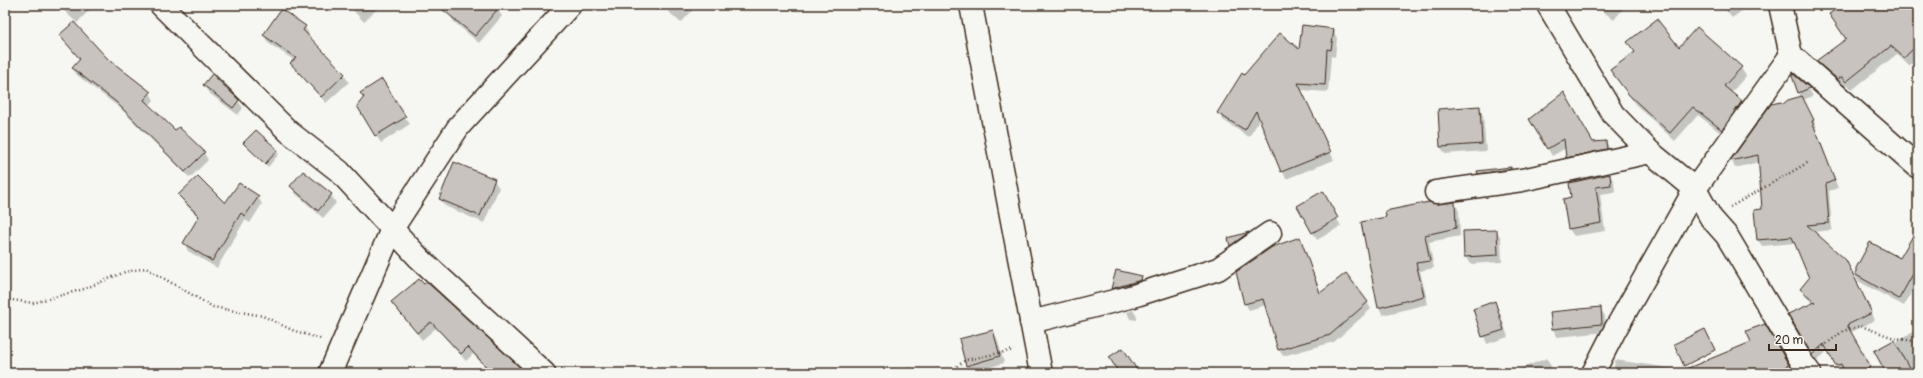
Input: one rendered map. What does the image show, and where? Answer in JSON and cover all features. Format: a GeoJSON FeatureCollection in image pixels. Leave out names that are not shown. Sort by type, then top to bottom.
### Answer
{"type":"FeatureCollection","features":[{"type":"Feature","properties":{"kind":"street"},"geometry":{"type":"LineString","coordinates":[[161,5],[289,132],[339,171],[419,258],[544,373]]}},
{"type":"Feature","properties":{"kind":"street"},"geometry":{"type":"LineString","coordinates":[[330,373],[392,229],[459,126],[570,5]]}},
{"type":"Feature","properties":{"kind":"street"},"geometry":{"type":"LineString","coordinates":[[971,5],[1041,373]]}},
{"type":"Feature","properties":{"kind":"street"},"geometry":{"type":"LineString","coordinates":[[1548,5],[1613,114],[1650,152],[1695,189],[1711,218],[1727,236],[1806,368]]}},
{"type":"Feature","properties":{"kind":"street"},"geometry":{"type":"LineString","coordinates":[[1780,5],[1791,55],[1918,167]]}},
{"type":"Feature","properties":{"kind":"street"},"geometry":{"type":"LineString","coordinates":[[1593,373],[1615,330],[1695,189],[1791,55]]}},
{"type":"Feature","properties":{"kind":"street"},"geometry":{"type":"LineString","coordinates":[[1436,192],[1522,180],[1650,152]]}},
{"type":"Feature","properties":{"kind":"street"},"geometry":{"type":"LineString","coordinates":[[1031,322],[1130,296],[1218,269],[1270,233]]}},
{"type":"Feature","properties":{"kind":"path"},"geometry":{"type":"LineString","coordinates":[[1711,218],[1809,162]]}},
{"type":"Feature","properties":{"kind":"path"},"geometry":{"type":"LineString","coordinates":[[5,299],[33,302],[84,289],[125,272],[146,268],[213,307],[263,316],[292,330],[341,346]]}},
{"type":"Feature","properties":{"kind":"path"},"geometry":{"type":"LineString","coordinates":[[1806,368],[1843,331],[1861,326],[1891,337],[1918,342]]}},
{"type":"Feature","properties":{"kind":"path"},"geometry":{"type":"LineString","coordinates":[[947,373],[966,360],[1036,347]]}},
{"type":"Feature","properties":{"kind":"building"},"geometry":{"type":"Polygon","coordinates":[[[437,5],[501,5],[475,36],[437,5]]]}},
{"type":"Feature","properties":{"kind":"building"},"geometry":{"type":"Polygon","coordinates":[[[1842,5],[1918,5],[1918,44],[1904,58],[1891,46],[1846,82],[1842,77],[1837,79],[1816,61],[1846,39],[1829,14],[1842,5]]]}},
{"type":"Feature","properties":{"kind":"building"},"geometry":{"type":"Polygon","coordinates":[[[281,9],[306,26],[303,30],[345,74],[321,97],[290,63],[296,58],[263,35],[281,9]]]}},
{"type":"Feature","properties":{"kind":"building"},"geometry":{"type":"Polygon","coordinates":[[[1657,19],[1679,47],[1697,27],[1742,67],[1724,86],[1742,101],[1722,130],[1693,107],[1670,133],[1629,95],[1610,70],[1635,52],[1627,42],[1657,19]]]}},
{"type":"Feature","properties":{"kind":"building"},"geometry":{"type":"Polygon","coordinates":[[[74,22],[107,58],[151,92],[144,100],[175,130],[179,127],[205,152],[185,172],[116,102],[72,68],[80,59],[59,35],[74,22]]]}},
{"type":"Feature","properties":{"kind":"building"},"geometry":{"type":"Polygon","coordinates":[[[1302,25],[1334,29],[1331,50],[1327,49],[1325,85],[1298,83],[1331,152],[1281,172],[1256,111],[1245,130],[1217,113],[1242,73],[1244,75],[1280,33],[1299,49],[1302,25]]]}},
{"type":"Feature","properties":{"kind":"building"},"geometry":{"type":"Polygon","coordinates":[[[212,74],[239,100],[233,108],[203,85],[212,74]]]}},
{"type":"Feature","properties":{"kind":"building"},"geometry":{"type":"Polygon","coordinates":[[[1793,74],[1810,88],[1798,93],[1792,76],[1793,74]]]}},
{"type":"Feature","properties":{"kind":"building"},"geometry":{"type":"Polygon","coordinates":[[[382,79],[406,117],[375,136],[357,106],[364,97],[360,93],[382,79]]]}},
{"type":"Feature","properties":{"kind":"building"},"geometry":{"type":"Polygon","coordinates":[[[1564,92],[1593,142],[1606,141],[1607,149],[1566,158],[1564,139],[1547,149],[1529,119],[1564,92]]]}},
{"type":"Feature","properties":{"kind":"building"},"geometry":{"type":"Polygon","coordinates":[[[1802,96],[1814,120],[1812,121],[1835,180],[1826,184],[1829,223],[1807,225],[1846,260],[1872,313],[1847,325],[1871,367],[1860,373],[1845,373],[1841,364],[1836,366],[1824,344],[1812,355],[1788,314],[1815,302],[1800,289],[1809,278],[1792,237],[1757,240],[1754,210],[1762,209],[1758,155],[1730,161],[1771,104],[1781,102],[1783,104],[1788,100],[1802,96]]]}},
{"type":"Feature","properties":{"kind":"building"},"geometry":{"type":"Polygon","coordinates":[[[1480,106],[1482,144],[1440,147],[1438,109],[1480,106]]]}},
{"type":"Feature","properties":{"kind":"building"},"geometry":{"type":"Polygon","coordinates":[[[256,130],[278,150],[265,164],[243,143],[256,130]]]}},
{"type":"Feature","properties":{"kind":"building"},"geometry":{"type":"Polygon","coordinates":[[[454,162],[495,179],[480,216],[439,199],[454,162]]]}},
{"type":"Feature","properties":{"kind":"building"},"geometry":{"type":"Polygon","coordinates":[[[1511,167],[1511,169],[1478,174],[1477,171],[1511,167]]]}},
{"type":"Feature","properties":{"kind":"building"},"geometry":{"type":"Polygon","coordinates":[[[303,171],[332,194],[318,211],[290,186],[303,171]]]}},
{"type":"Feature","properties":{"kind":"building"},"geometry":{"type":"Polygon","coordinates":[[[1610,174],[1611,185],[1596,187],[1601,223],[1568,229],[1563,199],[1571,197],[1569,183],[1610,174]]]}},
{"type":"Feature","properties":{"kind":"building"},"geometry":{"type":"Polygon","coordinates":[[[198,176],[225,203],[239,183],[259,196],[245,216],[241,213],[212,261],[183,243],[199,216],[178,195],[198,176]]]}},
{"type":"Feature","properties":{"kind":"building"},"geometry":{"type":"Polygon","coordinates":[[[1323,191],[1338,218],[1312,233],[1297,206],[1323,191]]]}},
{"type":"Feature","properties":{"kind":"building"},"geometry":{"type":"Polygon","coordinates":[[[1429,202],[1438,204],[1455,202],[1456,228],[1425,235],[1430,261],[1416,263],[1424,296],[1378,308],[1361,222],[1386,217],[1385,211],[1429,202]]]}},
{"type":"Feature","properties":{"kind":"building"},"geometry":{"type":"Polygon","coordinates":[[[1918,227],[1918,265],[1899,299],[1856,275],[1856,268],[1870,242],[1900,258],[1918,227]]]}},
{"type":"Feature","properties":{"kind":"building"},"geometry":{"type":"Polygon","coordinates":[[[1497,230],[1498,255],[1464,257],[1463,231],[1497,230]]]}},
{"type":"Feature","properties":{"kind":"building"},"geometry":{"type":"Polygon","coordinates":[[[1249,232],[1230,246],[1228,238],[1249,232]]]}},
{"type":"Feature","properties":{"kind":"building"},"geometry":{"type":"Polygon","coordinates":[[[1300,237],[1320,293],[1346,273],[1368,302],[1330,335],[1278,350],[1263,299],[1244,304],[1236,272],[1272,247],[1300,237]]]}},
{"type":"Feature","properties":{"kind":"building"},"geometry":{"type":"Polygon","coordinates":[[[1116,270],[1142,276],[1141,280],[1111,289],[1116,270]]]}},
{"type":"Feature","properties":{"kind":"building"},"geometry":{"type":"Polygon","coordinates":[[[419,279],[424,284],[427,282],[522,369],[518,373],[492,373],[468,347],[461,354],[431,322],[417,333],[391,302],[419,279]]]}},
{"type":"Feature","properties":{"kind":"building"},"geometry":{"type":"Polygon","coordinates":[[[1495,301],[1504,330],[1482,337],[1473,309],[1495,301]]]}},
{"type":"Feature","properties":{"kind":"building"},"geometry":{"type":"Polygon","coordinates":[[[1601,307],[1602,324],[1552,329],[1550,312],[1601,307]]]}},
{"type":"Feature","properties":{"kind":"building"},"geometry":{"type":"Polygon","coordinates":[[[1765,324],[1789,365],[1771,373],[1676,373],[1751,342],[1746,331],[1765,324]]]}},
{"type":"Feature","properties":{"kind":"building"},"geometry":{"type":"Polygon","coordinates":[[[1705,329],[1715,350],[1684,366],[1674,344],[1705,329]]]}},
{"type":"Feature","properties":{"kind":"building"},"geometry":{"type":"Polygon","coordinates":[[[993,330],[1000,356],[966,366],[959,339],[993,330]]]}},
{"type":"Feature","properties":{"kind":"building"},"geometry":{"type":"Polygon","coordinates":[[[1894,340],[1912,373],[1886,373],[1874,351],[1894,340]]]}},
{"type":"Feature","properties":{"kind":"building"},"geometry":{"type":"Polygon","coordinates":[[[1123,348],[1139,373],[1119,373],[1109,357],[1123,348]]]}}]}
